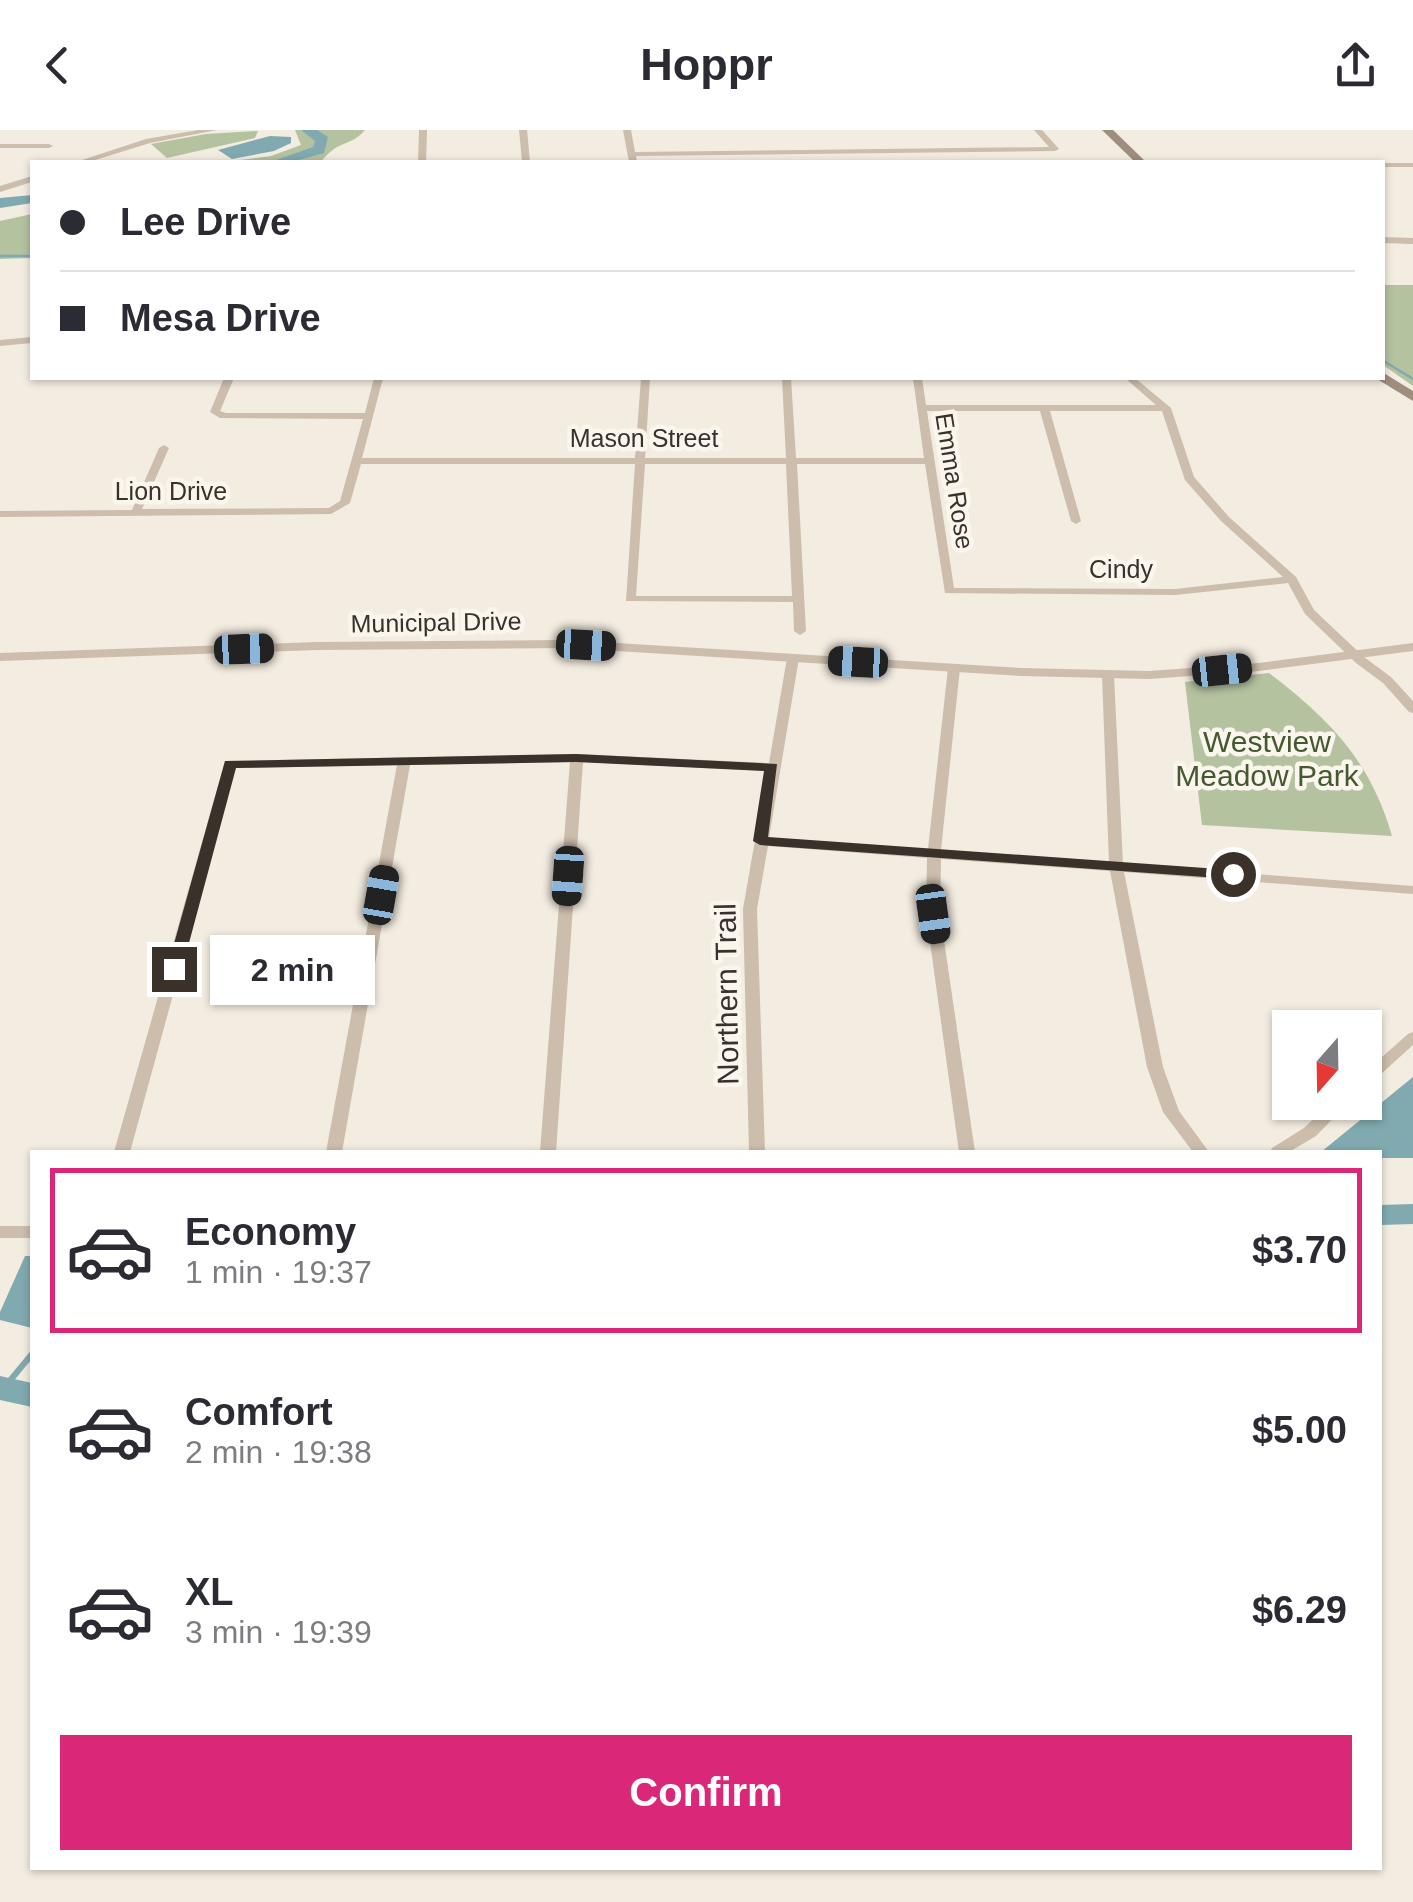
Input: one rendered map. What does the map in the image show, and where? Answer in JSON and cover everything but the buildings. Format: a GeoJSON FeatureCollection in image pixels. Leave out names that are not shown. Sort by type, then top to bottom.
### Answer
{"type":"FeatureCollection","features":[{"type":"Feature","properties":{"kind":"main road"},"geometry":{"type":"LineString","coordinates":[[1108,130],[1138,160]]}},
{"type":"Feature","properties":{"kind":"main road"},"geometry":{"type":"LineString","coordinates":[[1385,378],[1413,397]]}},
{"type":"Feature","properties":{"kind":"street"},"geometry":{"type":"LineString","coordinates":[[89,160],[184,132],[213,130]]}},
{"type":"Feature","properties":{"kind":"street"},"geometry":{"type":"LineString","coordinates":[[422,160],[424,130]]}},
{"type":"Feature","properties":{"kind":"street"},"geometry":{"type":"LineString","coordinates":[[523,130],[526,160]]}},
{"type":"Feature","properties":{"kind":"street"},"geometry":{"type":"LineString","coordinates":[[626,130],[633,158],[1055,149],[1038,130]]}},
{"type":"Feature","properties":{"kind":"street"},"geometry":{"type":"LineString","coordinates":[[0,146],[50,146]]}},
{"type":"Feature","properties":{"kind":"street"},"geometry":{"type":"LineString","coordinates":[[908,151],[911,160]]}},
{"type":"Feature","properties":{"kind":"street"},"geometry":{"type":"LineString","coordinates":[[1385,165],[1413,165]]}},
{"type":"Feature","properties":{"kind":"street"},"geometry":{"type":"LineString","coordinates":[[0,190],[30,180]]}},
{"type":"Feature","properties":{"kind":"street"},"geometry":{"type":"LineString","coordinates":[[1385,240],[1413,241]]}},
{"type":"Feature","properties":{"kind":"street"},"geometry":{"type":"LineString","coordinates":[[0,343],[30,340]]}},
{"type":"Feature","properties":{"kind":"street"},"geometry":{"type":"LineString","coordinates":[[228,380],[215,412],[224,416],[369,416]]}},
{"type":"Feature","properties":{"kind":"street"},"geometry":{"type":"LineString","coordinates":[[358,461],[378,380]]}},
{"type":"Feature","properties":{"kind":"street"},"geometry":{"type":"LineString","coordinates":[[646,380],[630,599],[797,599]]}},
{"type":"Feature","properties":{"kind":"street"},"geometry":{"type":"LineString","coordinates":[[786,380],[800,631]]}},
{"type":"Feature","properties":{"kind":"street","name":"Emma Rose"},"geometry":{"type":"LineString","coordinates":[[917,380],[949,591]]}},
{"type":"Feature","properties":{"kind":"street"},"geometry":{"type":"LineString","coordinates":[[1132,380],[1166,408],[1189,478],[1225,519],[1292,579],[1308,612],[1387,680],[1413,709]]}},
{"type":"Feature","properties":{"kind":"street"},"geometry":{"type":"LineString","coordinates":[[921,408],[1166,408]]}},
{"type":"Feature","properties":{"kind":"street"},"geometry":{"type":"LineString","coordinates":[[1044,408],[1076,521]]}},
{"type":"Feature","properties":{"kind":"street"},"geometry":{"type":"LineString","coordinates":[[134,514],[164,448]]}},
{"type":"Feature","properties":{"kind":"street","name":"Mason Street"},"geometry":{"type":"LineString","coordinates":[[358,461],[930,461]]}},
{"type":"Feature","properties":{"kind":"street","name":"Lion Drive"},"geometry":{"type":"LineString","coordinates":[[0,514],[316,513],[341,506],[358,461]]}},
{"type":"Feature","properties":{"kind":"street","name":"Cindy"},"geometry":{"type":"LineString","coordinates":[[949,591],[1175,592],[1292,579]]}},
{"type":"Feature","properties":{"kind":"street","name":"Municipal Drive"},"geometry":{"type":"LineString","coordinates":[[0,657],[317,646],[554,644],[1108,675],[1222,670],[1351,652],[1413,638]]}},
{"type":"Feature","properties":{"kind":"street","name":"Municipal Drive"},"geometry":{"type":"LineString","coordinates":[[1351,652],[1376,653],[1413,647]]}},
{"type":"Feature","properties":{"kind":"street","name":"Northern Trail"},"geometry":{"type":"LineString","coordinates":[[757,1150],[750,909],[794,658]]}},
{"type":"Feature","properties":{"kind":"street"},"geometry":{"type":"LineString","coordinates":[[954,668],[934,854],[933,914],[967,1150]]}},
{"type":"Feature","properties":{"kind":"street"},"geometry":{"type":"LineString","coordinates":[[1108,675],[1116,866],[1155,1067],[1171,1112],[1200,1150]]}},
{"type":"Feature","properties":{"kind":"street"},"geometry":{"type":"LineString","coordinates":[[548,1150],[576,758]]}},
{"type":"Feature","properties":{"kind":"street"},"geometry":{"type":"LineString","coordinates":[[123,1150],[230,764],[576,758],[772,767]]}},
{"type":"Feature","properties":{"kind":"street"},"geometry":{"type":"LineString","coordinates":[[334,1150],[404,760]]}},
{"type":"Feature","properties":{"kind":"street"},"geometry":{"type":"LineString","coordinates":[[760,841],[1413,890]]}},
{"type":"Feature","properties":{"kind":"street"},"geometry":{"type":"LineString","coordinates":[[1382,1064],[1413,1036]]}},
{"type":"Feature","properties":{"kind":"street"},"geometry":{"type":"LineString","coordinates":[[1281,1150],[1322,1120]]}},
{"type":"Feature","properties":{"kind":"street"},"geometry":{"type":"LineString","coordinates":[[0,1232],[30,1232]]}},
{"type":"Feature","properties":{"kind":"green space"},"geometry":{"type":"Polygon","coordinates":[[[295,130],[365,130],[323,160],[241,160],[271,156],[301,145],[295,130]]]}},
{"type":"Feature","properties":{"kind":"green space"},"geometry":{"type":"Polygon","coordinates":[[[258,131],[255,138],[167,158],[151,144],[206,134],[258,131]]]}},
{"type":"Feature","properties":{"kind":"green space"},"geometry":{"type":"Polygon","coordinates":[[[30,214],[30,258],[0,259],[0,221],[30,214]]]}},
{"type":"Feature","properties":{"kind":"green space"},"geometry":{"type":"Polygon","coordinates":[[[1385,285],[1413,285],[1413,386],[1385,366],[1385,285]]]}},
{"type":"Feature","properties":{"kind":"green space","name":"Westview Meadow Park"},"geometry":{"type":"Polygon","coordinates":[[[1269,673],[1311,708],[1345,744],[1372,785],[1392,836],[1202,825],[1185,682],[1269,673]]]}},
{"type":"Feature","properties":{"kind":"water"},"geometry":{"type":"Polygon","coordinates":[[[270,136],[291,137],[291,143],[274,151],[232,159],[218,150],[270,136]]]}},
{"type":"Feature","properties":{"kind":"water"},"geometry":{"type":"Polygon","coordinates":[[[1413,1077],[1413,1158],[1382,1158],[1382,1150],[1323,1150],[1360,1120],[1382,1120],[1382,1102],[1413,1077]]]}},
{"type":"Feature","properties":{"kind":"water"},"geometry":{"type":"Polygon","coordinates":[[[25,1256],[30,1256],[30,1328],[0,1320],[25,1256]]]}},
{"type":"Feature","properties":{"kind":"waterway"},"geometry":{"type":"LineString","coordinates":[[284,160],[319,150],[323,140],[308,130]]}},
{"type":"Feature","properties":{"kind":"waterway"},"geometry":{"type":"LineString","coordinates":[[0,203],[30,199]]}},
{"type":"Feature","properties":{"kind":"waterway"},"geometry":{"type":"LineString","coordinates":[[0,256],[30,256]]}},
{"type":"Feature","properties":{"kind":"waterway"},"geometry":{"type":"LineString","coordinates":[[1385,362],[1413,379]]}},
{"type":"Feature","properties":{"kind":"waterway"},"geometry":{"type":"LineString","coordinates":[[1382,1215],[1413,1214]]}},
{"type":"Feature","properties":{"kind":"waterway"},"geometry":{"type":"LineString","coordinates":[[3,1389],[30,1356]]}},
{"type":"Feature","properties":{"kind":"waterway"},"geometry":{"type":"LineString","coordinates":[[0,1388],[30,1395]]}},
{"type":"Feature","properties":{"kind":"route"},"geometry":{"type":"LineString","coordinates":[[174,969],[230,764],[576,758],[772,767],[760,841],[1233,874]]}}]}
